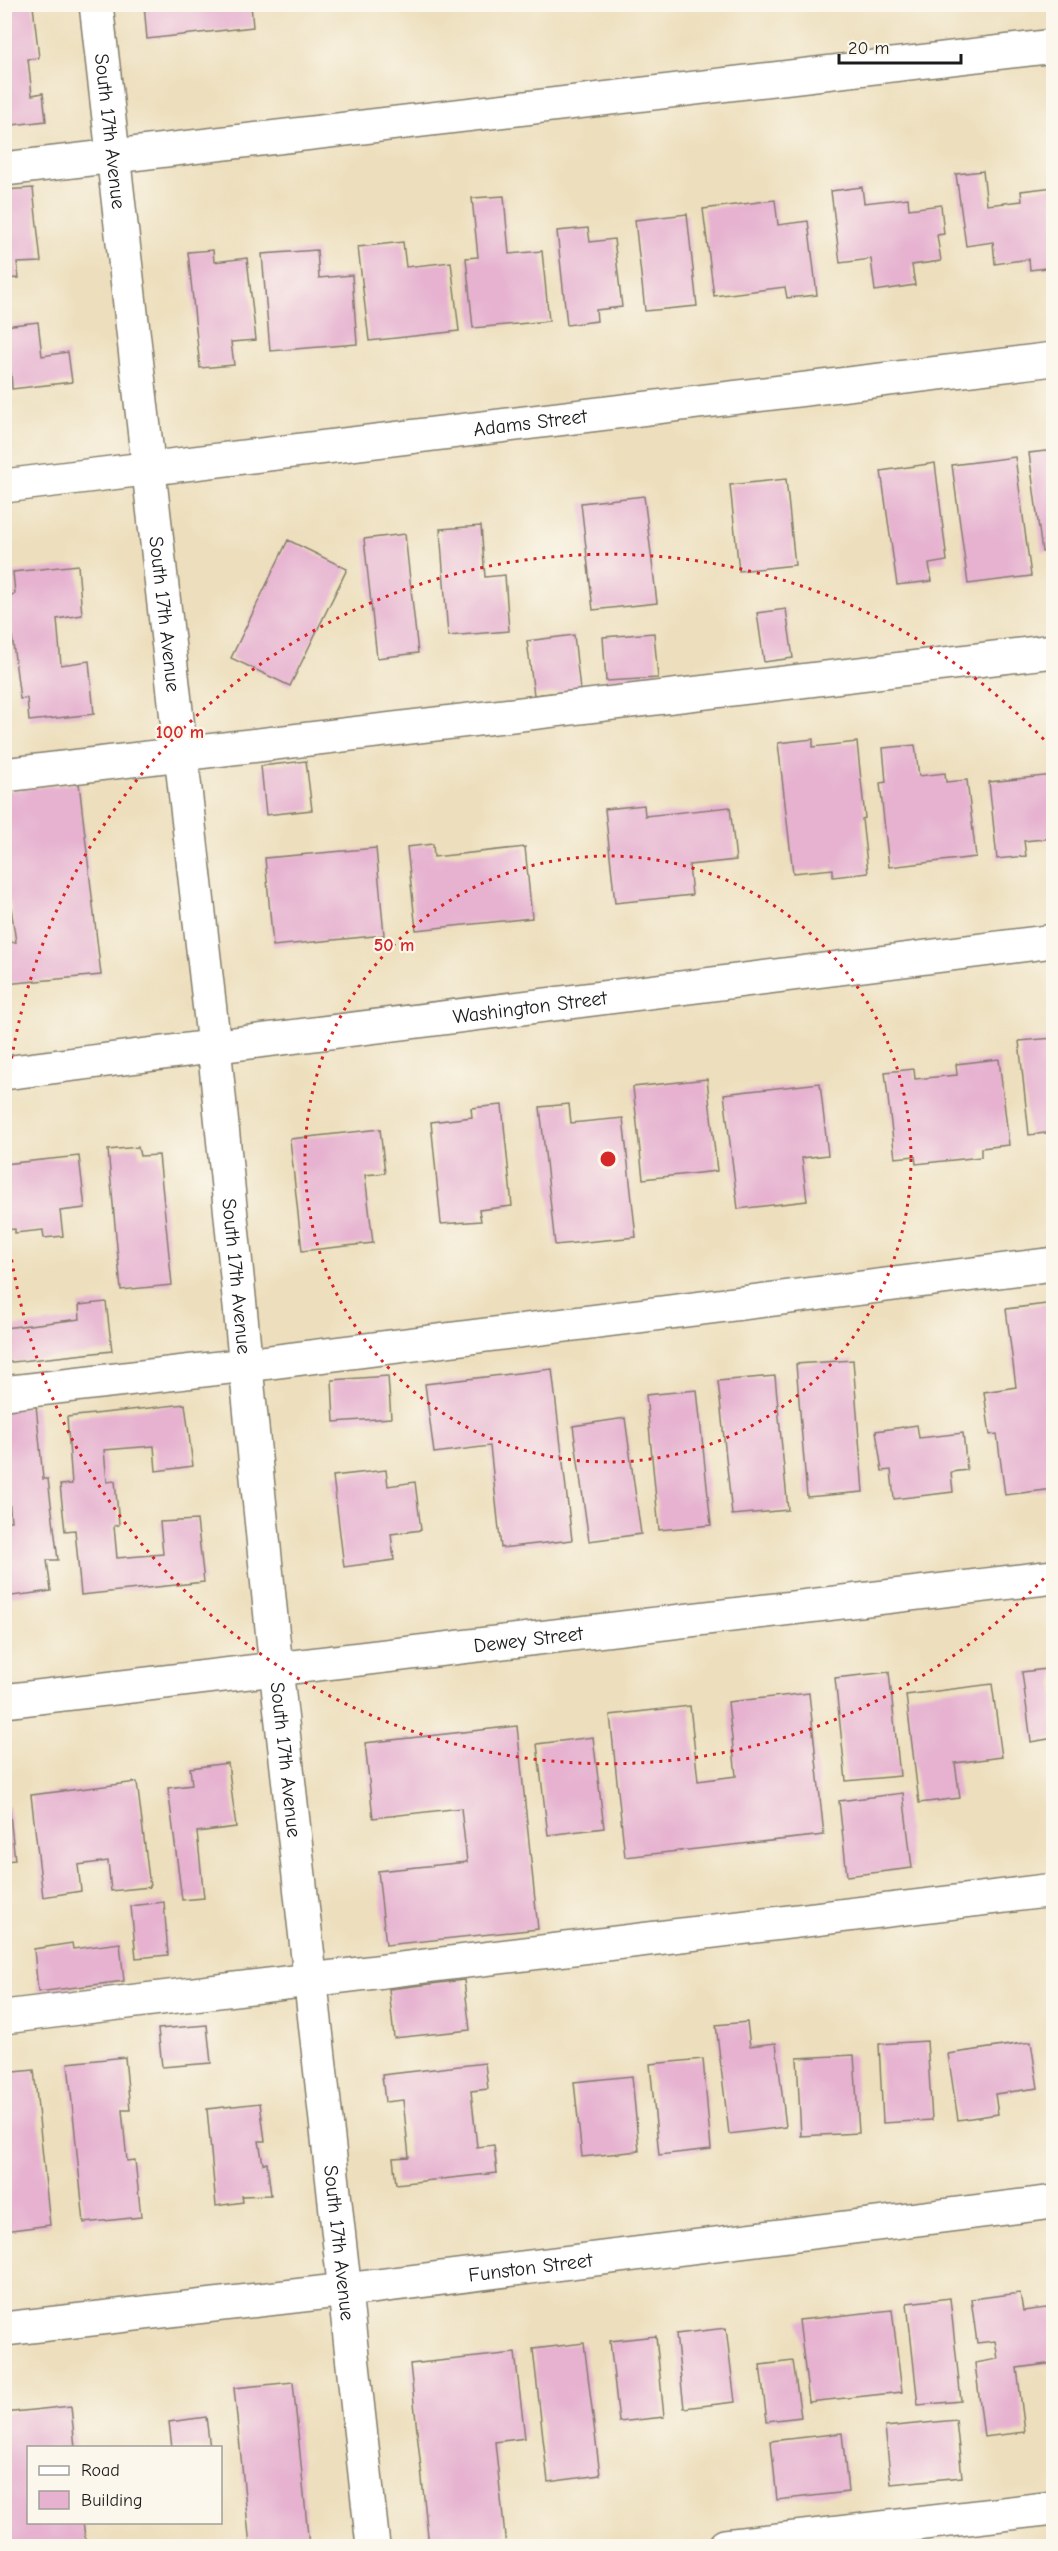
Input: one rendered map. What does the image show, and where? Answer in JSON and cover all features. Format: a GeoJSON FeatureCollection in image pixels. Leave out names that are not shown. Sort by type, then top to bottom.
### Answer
{"type":"FeatureCollection","features":[{"type":"Feature","properties":{"kind":"street","name":"South 17th Avenue"},"geometry":{"type":"LineString","coordinates":[[96,4],[214,1046],[276,1668],[373,2547]]}},
{"type":"Feature","properties":{"kind":"street"},"geometry":{"type":"LineString","coordinates":[[4,169],[1053,46]]}},
{"type":"Feature","properties":{"kind":"street","name":"Adams Street"},"geometry":{"type":"LineString","coordinates":[[4,486],[1053,359]]}},
{"type":"Feature","properties":{"kind":"street"},"geometry":{"type":"LineString","coordinates":[[4,775],[1053,651]]}},
{"type":"Feature","properties":{"kind":"street","name":"Washington Street"},"geometry":{"type":"LineString","coordinates":[[4,1073],[1053,941]]}},
{"type":"Feature","properties":{"kind":"street"},"geometry":{"type":"LineString","coordinates":[[4,1393],[246,1365],[1053,1263]]}},
{"type":"Feature","properties":{"kind":"street","name":"Dewey Street"},"geometry":{"type":"LineString","coordinates":[[4,1701],[1053,1577]]}},
{"type":"Feature","properties":{"kind":"street"},"geometry":{"type":"LineString","coordinates":[[4,2017],[1053,1890]]}},
{"type":"Feature","properties":{"kind":"street","name":"Funston Street"},"geometry":{"type":"LineString","coordinates":[[4,2329],[346,2290],[1053,2202]]}},
{"type":"Feature","properties":{"kind":"street"},"geometry":{"type":"LineString","coordinates":[[725,2547],[1053,2508]]}},
{"type":"Feature","properties":{"kind":"building"},"geometry":{"type":"Polygon","coordinates":[[[4,4],[33,6],[39,58],[28,59],[32,95],[43,93],[46,121],[4,126],[4,4]]]}},
{"type":"Feature","properties":{"kind":"building"},"geometry":{"type":"Polygon","coordinates":[[[144,4],[251,4],[253,27],[147,39],[144,4]]]}},
{"type":"Feature","properties":{"kind":"building"},"geometry":{"type":"Polygon","coordinates":[[[983,171],[987,205],[1022,201],[1021,191],[1054,187],[1054,267],[1030,270],[1029,259],[995,264],[993,242],[966,246],[956,174],[983,171]]]}},
{"type":"Feature","properties":{"kind":"building"},"geometry":{"type":"Polygon","coordinates":[[[862,187],[864,203],[908,198],[909,209],[941,205],[944,234],[937,235],[941,261],[912,265],[915,285],[875,291],[871,259],[840,263],[831,191],[862,187]]]}},
{"type":"Feature","properties":{"kind":"building"},"geometry":{"type":"Polygon","coordinates":[[[33,188],[41,262],[17,263],[19,278],[4,279],[4,190],[33,188]]]}},
{"type":"Feature","properties":{"kind":"building"},"geometry":{"type":"Polygon","coordinates":[[[504,196],[509,254],[542,251],[549,321],[473,328],[466,258],[478,257],[472,198],[504,196]]]}},
{"type":"Feature","properties":{"kind":"building"},"geometry":{"type":"Polygon","coordinates":[[[775,200],[778,225],[808,221],[817,295],[787,298],[785,287],[714,296],[703,209],[775,200]]]}},
{"type":"Feature","properties":{"kind":"building"},"geometry":{"type":"Polygon","coordinates":[[[687,214],[697,306],[645,311],[635,220],[687,214]]]}},
{"type":"Feature","properties":{"kind":"building"},"geometry":{"type":"Polygon","coordinates":[[[588,228],[590,242],[614,239],[622,307],[596,310],[597,321],[567,325],[557,231],[588,228]]]}},
{"type":"Feature","properties":{"kind":"building"},"geometry":{"type":"Polygon","coordinates":[[[403,242],[406,267],[451,262],[459,331],[369,341],[358,247],[403,242]]]}},
{"type":"Feature","properties":{"kind":"building"},"geometry":{"type":"Polygon","coordinates":[[[213,250],[214,262],[247,258],[256,340],[231,342],[234,365],[200,368],[188,252],[213,250]]]}},
{"type":"Feature","properties":{"kind":"building"},"geometry":{"type":"Polygon","coordinates":[[[317,250],[319,278],[352,275],[357,344],[270,351],[262,254],[317,250]]]}},
{"type":"Feature","properties":{"kind":"building"},"geometry":{"type":"Polygon","coordinates":[[[38,322],[42,356],[68,352],[72,382],[12,389],[11,373],[4,374],[4,326],[38,322]]]}},
{"type":"Feature","properties":{"kind":"building"},"geometry":{"type":"Polygon","coordinates":[[[1054,450],[1054,550],[1042,552],[1029,453],[1054,450]]]}},
{"type":"Feature","properties":{"kind":"building"},"geometry":{"type":"Polygon","coordinates":[[[1015,457],[1031,576],[968,584],[952,465],[1015,457]]]}},
{"type":"Feature","properties":{"kind":"building"},"geometry":{"type":"Polygon","coordinates":[[[935,463],[947,561],[929,564],[932,581],[897,585],[881,471],[935,463]]]}},
{"type":"Feature","properties":{"kind":"building"},"geometry":{"type":"Polygon","coordinates":[[[786,479],[795,565],[739,571],[730,485],[786,479]]]}},
{"type":"Feature","properties":{"kind":"building"},"geometry":{"type":"Polygon","coordinates":[[[644,496],[657,603],[593,610],[581,503],[644,496]]]}},
{"type":"Feature","properties":{"kind":"building"},"geometry":{"type":"Polygon","coordinates":[[[481,526],[485,577],[505,575],[509,631],[448,636],[440,529],[481,526]]]}},
{"type":"Feature","properties":{"kind":"building"},"geometry":{"type":"Polygon","coordinates":[[[405,534],[418,653],[377,658],[364,539],[405,534]]]}},
{"type":"Feature","properties":{"kind":"building"},"geometry":{"type":"Polygon","coordinates":[[[288,540],[347,569],[290,686],[231,658],[288,540]]]}},
{"type":"Feature","properties":{"kind":"building"},"geometry":{"type":"Polygon","coordinates":[[[78,565],[82,615],[57,619],[61,665],[89,661],[94,714],[29,721],[27,698],[20,699],[7,596],[15,594],[13,572],[78,565]]]}},
{"type":"Feature","properties":{"kind":"building"},"geometry":{"type":"Polygon","coordinates":[[[786,609],[793,658],[764,662],[757,613],[786,609]]]}},
{"type":"Feature","properties":{"kind":"building"},"geometry":{"type":"Polygon","coordinates":[[[654,633],[658,678],[606,681],[603,637],[654,633]]]}},
{"type":"Feature","properties":{"kind":"building"},"geometry":{"type":"Polygon","coordinates":[[[574,635],[580,690],[534,695],[527,641],[574,635]]]}},
{"type":"Feature","properties":{"kind":"building"},"geometry":{"type":"Polygon","coordinates":[[[813,739],[813,747],[857,742],[868,873],[833,877],[833,869],[793,873],[778,743],[813,739]]]}},
{"type":"Feature","properties":{"kind":"building"},"geometry":{"type":"Polygon","coordinates":[[[915,745],[919,776],[945,773],[946,782],[967,780],[976,857],[889,867],[880,783],[886,782],[883,748],[915,745]]]}},
{"type":"Feature","properties":{"kind":"building"},"geometry":{"type":"Polygon","coordinates":[[[306,761],[312,810],[266,815],[261,766],[306,761]]]}},
{"type":"Feature","properties":{"kind":"building"},"geometry":{"type":"Polygon","coordinates":[[[1054,775],[1054,838],[1024,841],[1026,856],[997,859],[989,782],[1054,775]]]}},
{"type":"Feature","properties":{"kind":"building"},"geometry":{"type":"Polygon","coordinates":[[[79,783],[101,975],[5,984],[4,943],[16,942],[10,901],[4,901],[4,870],[8,870],[4,846],[4,791],[79,783]]]}},
{"type":"Feature","properties":{"kind":"building"},"geometry":{"type":"Polygon","coordinates":[[[644,805],[645,816],[730,807],[736,860],[689,865],[692,895],[615,903],[605,809],[644,805]]]}},
{"type":"Feature","properties":{"kind":"building"},"geometry":{"type":"Polygon","coordinates":[[[433,844],[434,857],[525,847],[532,918],[416,930],[407,847],[433,844]]]}},
{"type":"Feature","properties":{"kind":"building"},"geometry":{"type":"Polygon","coordinates":[[[376,848],[384,935],[273,946],[265,858],[376,848]]]}},
{"type":"Feature","properties":{"kind":"building"},"geometry":{"type":"Polygon","coordinates":[[[1054,1038],[1054,1132],[1029,1135],[1019,1041],[1054,1038]]]}},
{"type":"Feature","properties":{"kind":"building"},"geometry":{"type":"Polygon","coordinates":[[[999,1059],[1009,1145],[981,1148],[981,1157],[916,1164],[915,1156],[895,1158],[885,1072],[914,1069],[915,1079],[957,1075],[956,1064],[999,1059]]]}},
{"type":"Feature","properties":{"kind":"building"},"geometry":{"type":"Polygon","coordinates":[[[707,1079],[717,1171],[643,1179],[633,1087],[707,1079]]]}},
{"type":"Feature","properties":{"kind":"building"},"geometry":{"type":"Polygon","coordinates":[[[820,1083],[828,1155],[802,1158],[807,1201],[738,1209],[724,1094],[820,1083]]]}},
{"type":"Feature","properties":{"kind":"building"},"geometry":{"type":"Polygon","coordinates":[[[569,1104],[571,1123],[623,1118],[636,1237],[555,1245],[540,1107],[569,1104]]]}},
{"type":"Feature","properties":{"kind":"building"},"geometry":{"type":"Polygon","coordinates":[[[502,1105],[512,1206],[479,1210],[481,1221],[441,1224],[431,1122],[472,1117],[471,1108],[502,1105]]]}},
{"type":"Feature","properties":{"kind":"building"},"geometry":{"type":"Polygon","coordinates":[[[380,1129],[385,1173],[365,1175],[373,1243],[302,1251],[290,1139],[380,1129]]]}},
{"type":"Feature","properties":{"kind":"building"},"geometry":{"type":"Polygon","coordinates":[[[138,1147],[140,1156],[159,1155],[172,1285],[121,1290],[108,1150],[138,1147]]]}},
{"type":"Feature","properties":{"kind":"building"},"geometry":{"type":"Polygon","coordinates":[[[79,1156],[85,1208],[60,1211],[63,1236],[44,1238],[43,1230],[15,1233],[15,1229],[4,1230],[4,1164],[79,1156]]]}},
{"type":"Feature","properties":{"kind":"building"},"geometry":{"type":"Polygon","coordinates":[[[106,1302],[112,1351],[4,1363],[4,1328],[80,1319],[79,1305],[106,1302]]]}},
{"type":"Feature","properties":{"kind":"building"},"geometry":{"type":"Polygon","coordinates":[[[1054,1303],[1054,1489],[1005,1495],[997,1434],[990,1435],[984,1392],[1016,1387],[1006,1309],[1054,1303]]]}},
{"type":"Feature","properties":{"kind":"building"},"geometry":{"type":"Polygon","coordinates":[[[853,1360],[863,1492],[807,1497],[796,1364],[853,1360]]]}},
{"type":"Feature","properties":{"kind":"building"},"geometry":{"type":"Polygon","coordinates":[[[552,1369],[572,1540],[501,1548],[490,1446],[434,1453],[425,1384],[552,1369]]]}},
{"type":"Feature","properties":{"kind":"building"},"geometry":{"type":"Polygon","coordinates":[[[388,1376],[391,1418],[334,1422],[332,1380],[388,1376]]]}},
{"type":"Feature","properties":{"kind":"building"},"geometry":{"type":"Polygon","coordinates":[[[775,1376],[788,1510],[732,1515],[718,1381],[775,1376]]]}},
{"type":"Feature","properties":{"kind":"building"},"geometry":{"type":"Polygon","coordinates":[[[697,1390],[711,1525],[659,1530],[646,1395],[697,1390]]]}},
{"type":"Feature","properties":{"kind":"building"},"geometry":{"type":"Polygon","coordinates":[[[185,1404],[193,1466],[156,1471],[154,1446],[104,1450],[107,1482],[115,1481],[119,1525],[114,1526],[117,1558],[163,1554],[160,1522],[197,1520],[204,1582],[81,1595],[75,1530],[65,1531],[60,1485],[72,1484],[67,1417],[185,1404]]]}},
{"type":"Feature","properties":{"kind":"building"},"geometry":{"type":"Polygon","coordinates":[[[36,1405],[43,1479],[48,1479],[58,1560],[47,1560],[51,1591],[4,1597],[4,1521],[11,1521],[4,1445],[4,1408],[36,1405]]]}},
{"type":"Feature","properties":{"kind":"building"},"geometry":{"type":"Polygon","coordinates":[[[625,1418],[641,1534],[589,1541],[573,1426],[625,1418]]]}},
{"type":"Feature","properties":{"kind":"building"},"geometry":{"type":"Polygon","coordinates":[[[917,1425],[919,1438],[963,1433],[967,1470],[951,1472],[953,1492],[894,1499],[891,1470],[882,1471],[876,1431],[917,1425]]]}},
{"type":"Feature","properties":{"kind":"building"},"geometry":{"type":"Polygon","coordinates":[[[386,1470],[388,1486],[415,1482],[421,1530],[391,1534],[394,1560],[344,1567],[333,1476],[386,1470]]]}},
{"type":"Feature","properties":{"kind":"building"},"geometry":{"type":"Polygon","coordinates":[[[1054,1668],[1054,1738],[1031,1742],[1022,1672],[1054,1668]]]}},
{"type":"Feature","properties":{"kind":"building"},"geometry":{"type":"Polygon","coordinates":[[[889,1672],[900,1776],[846,1781],[835,1678],[889,1672]]]}},
{"type":"Feature","properties":{"kind":"building"},"geometry":{"type":"Polygon","coordinates":[[[992,1684],[1002,1757],[955,1763],[960,1798],[919,1803],[906,1695],[992,1684]]]}},
{"type":"Feature","properties":{"kind":"building"},"geometry":{"type":"Polygon","coordinates":[[[809,1693],[824,1835],[625,1857],[610,1715],[690,1706],[698,1781],[736,1776],[728,1702],[809,1693]]]}},
{"type":"Feature","properties":{"kind":"building"},"geometry":{"type":"Polygon","coordinates":[[[517,1726],[538,1929],[386,1945],[378,1871],[467,1862],[461,1808],[373,1818],[365,1743],[517,1726]]]}},
{"type":"Feature","properties":{"kind":"building"},"geometry":{"type":"Polygon","coordinates":[[[593,1737],[604,1828],[548,1835],[537,1744],[593,1737]]]}},
{"type":"Feature","properties":{"kind":"building"},"geometry":{"type":"Polygon","coordinates":[[[228,1763],[236,1827],[197,1832],[204,1898],[182,1900],[168,1788],[192,1785],[190,1768],[228,1763]]]}},
{"type":"Feature","properties":{"kind":"building"},"geometry":{"type":"Polygon","coordinates":[[[137,1782],[150,1887],[111,1891],[108,1861],[78,1865],[81,1891],[43,1897],[31,1795],[137,1782]]]}},
{"type":"Feature","properties":{"kind":"building"},"geometry":{"type":"Polygon","coordinates":[[[903,1793],[912,1868],[847,1876],[839,1801],[903,1793]]]}},
{"type":"Feature","properties":{"kind":"building"},"geometry":{"type":"Polygon","coordinates":[[[4,1806],[9,1806],[15,1860],[4,1861],[4,1806]]]}},
{"type":"Feature","properties":{"kind":"building"},"geometry":{"type":"Polygon","coordinates":[[[164,1902],[168,1955],[136,1958],[131,1906],[164,1902]]]}},
{"type":"Feature","properties":{"kind":"building"},"geometry":{"type":"Polygon","coordinates":[[[72,1943],[73,1949],[120,1943],[124,1981],[38,1992],[34,1949],[72,1943]]]}},
{"type":"Feature","properties":{"kind":"building"},"geometry":{"type":"Polygon","coordinates":[[[464,1980],[470,2030],[394,2038],[389,1989],[464,1980]]]}},
{"type":"Feature","properties":{"kind":"building"},"geometry":{"type":"Polygon","coordinates":[[[747,2022],[750,2046],[776,2043],[786,2127],[729,2134],[716,2025],[747,2022]]]}},
{"type":"Feature","properties":{"kind":"building"},"geometry":{"type":"Polygon","coordinates":[[[207,2025],[211,2063],[162,2067],[158,2029],[207,2025]]]}},
{"type":"Feature","properties":{"kind":"building"},"geometry":{"type":"Polygon","coordinates":[[[927,2041],[932,2120],[883,2123],[879,2044],[927,2041]]]}},
{"type":"Feature","properties":{"kind":"building"},"geometry":{"type":"Polygon","coordinates":[[[1031,2042],[1038,2088],[995,2094],[998,2114],[958,2120],[948,2054],[1031,2042]]]}},
{"type":"Feature","properties":{"kind":"building"},"geometry":{"type":"Polygon","coordinates":[[[854,2055],[859,2133],[801,2136],[797,2058],[854,2055]]]}},
{"type":"Feature","properties":{"kind":"building"},"geometry":{"type":"Polygon","coordinates":[[[125,2057],[130,2110],[122,2110],[127,2161],[135,2160],[141,2217],[84,2223],[68,2063],[125,2057]]]}},
{"type":"Feature","properties":{"kind":"building"},"geometry":{"type":"Polygon","coordinates":[[[703,2059],[711,2149],[659,2155],[650,2064],[703,2059]]]}},
{"type":"Feature","properties":{"kind":"building"},"geometry":{"type":"Polygon","coordinates":[[[485,2063],[488,2089],[471,2091],[477,2147],[494,2145],[497,2173],[396,2184],[393,2158],[409,2157],[403,2100],[385,2102],[382,2075],[485,2063]]]}},
{"type":"Feature","properties":{"kind":"building"},"geometry":{"type":"Polygon","coordinates":[[[34,2070],[50,2225],[4,2231],[4,2073],[34,2070]]]}},
{"type":"Feature","properties":{"kind":"building"},"geometry":{"type":"Polygon","coordinates":[[[632,2076],[639,2151],[582,2157],[574,2082],[632,2076]]]}},
{"type":"Feature","properties":{"kind":"building"},"geometry":{"type":"Polygon","coordinates":[[[260,2103],[265,2141],[259,2141],[263,2164],[267,2163],[271,2195],[242,2196],[243,2202],[216,2206],[207,2109],[260,2103]]]}},
{"type":"Feature","properties":{"kind":"building"},"geometry":{"type":"Polygon","coordinates":[[[1020,2293],[1023,2311],[1054,2307],[1054,2363],[1017,2368],[1025,2432],[984,2437],[975,2363],[998,2359],[995,2341],[977,2343],[971,2299],[1020,2293]]]}},
{"type":"Feature","properties":{"kind":"building"},"geometry":{"type":"Polygon","coordinates":[[[950,2298],[961,2401],[918,2405],[907,2303],[950,2298]]]}},
{"type":"Feature","properties":{"kind":"building"},"geometry":{"type":"Polygon","coordinates":[[[892,2310],[902,2392],[809,2402],[799,2320],[892,2310]]]}},
{"type":"Feature","properties":{"kind":"building"},"geometry":{"type":"Polygon","coordinates":[[[726,2328],[735,2402],[684,2408],[676,2334],[726,2328]]]}},
{"type":"Feature","properties":{"kind":"building"},"geometry":{"type":"Polygon","coordinates":[[[656,2336],[664,2417],[619,2422],[610,2341],[656,2336]]]}},
{"type":"Feature","properties":{"kind":"building"},"geometry":{"type":"Polygon","coordinates":[[[584,2343],[600,2475],[548,2482],[533,2349],[584,2343]]]}},
{"type":"Feature","properties":{"kind":"building"},"geometry":{"type":"Polygon","coordinates":[[[515,2353],[525,2438],[495,2442],[506,2546],[429,2546],[410,2364],[515,2353]]]}},
{"type":"Feature","properties":{"kind":"building"},"geometry":{"type":"Polygon","coordinates":[[[793,2361],[801,2417],[767,2421],[760,2365],[793,2361]]]}},
{"type":"Feature","properties":{"kind":"building"},"geometry":{"type":"Polygon","coordinates":[[[293,2382],[309,2546],[250,2546],[234,2388],[293,2382]]]}},
{"type":"Feature","properties":{"kind":"building"},"geometry":{"type":"Polygon","coordinates":[[[71,2406],[75,2446],[27,2446],[27,2524],[83,2524],[86,2546],[4,2546],[4,2413],[71,2406]]]}},
{"type":"Feature","properties":{"kind":"building"},"geometry":{"type":"Polygon","coordinates":[[[206,2417],[210,2446],[172,2446],[169,2422],[206,2417]]]}},
{"type":"Feature","properties":{"kind":"building"},"geometry":{"type":"Polygon","coordinates":[[[956,2420],[962,2477],[891,2484],[885,2427],[956,2420]]]}},
{"type":"Feature","properties":{"kind":"building"},"geometry":{"type":"Polygon","coordinates":[[[842,2433],[848,2492],[777,2500],[771,2441],[842,2433]]]}}]}
